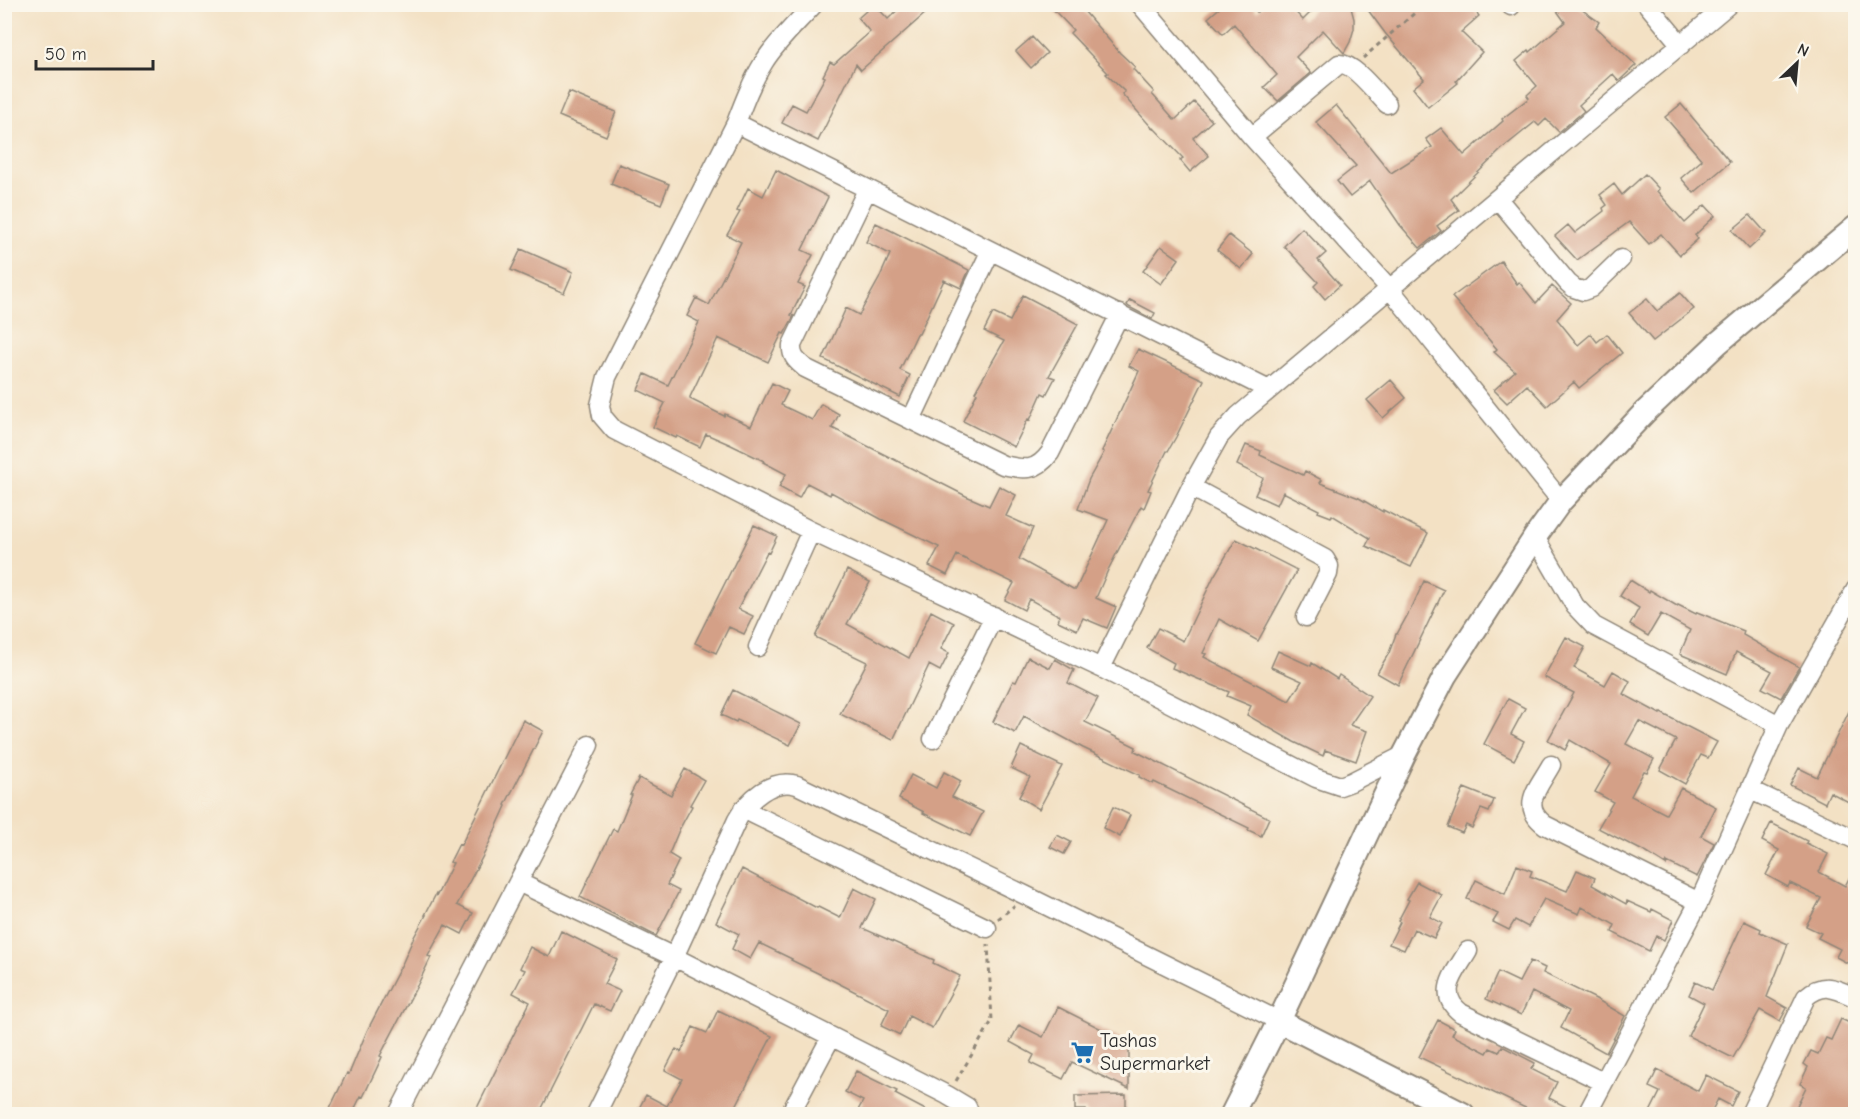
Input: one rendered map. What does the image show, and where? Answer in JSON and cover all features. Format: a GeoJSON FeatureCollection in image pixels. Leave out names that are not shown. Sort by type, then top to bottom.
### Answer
{"type":"FeatureCollection","features":[{"type":"Feature","properties":{"kind":"street"},"geometry":{"type":"LineString","coordinates":[[814,4],[765,60],[752,83],[736,123],[608,376],[600,405],[602,416],[614,430],[811,531],[1101,668],[1330,784],[1340,786],[1352,782],[1404,755]]}},
{"type":"Feature","properties":{"kind":"street"},"geometry":{"type":"LineString","coordinates":[[1140,4],[1252,137],[1390,290],[1561,501]]}},
{"type":"Feature","properties":{"kind":"street"},"geometry":{"type":"LineString","coordinates":[[1647,4],[1681,45]]}},
{"type":"Feature","properties":{"kind":"street"},"geometry":{"type":"LineString","coordinates":[[1101,668],[1191,488],[1219,437],[1238,416],[1729,4]]}},
{"type":"Feature","properties":{"kind":"street"},"geometry":{"type":"LineString","coordinates":[[1252,137],[1339,64],[1352,67],[1387,104]]}},
{"type":"Feature","properties":{"kind":"street"},"geometry":{"type":"LineString","coordinates":[[736,123],[1269,390]]}},
{"type":"Feature","properties":{"kind":"street"},"geometry":{"type":"LineString","coordinates":[[867,190],[796,336],[791,353],[805,368],[911,420],[1004,465],[1033,468],[1043,462],[1050,453],[1120,314]]}},
{"type":"Feature","properties":{"kind":"street"},"geometry":{"type":"LineString","coordinates":[[1498,199],[1574,288],[1583,291],[1591,288],[1622,259]]}},
{"type":"Feature","properties":{"kind":"street"},"geometry":{"type":"LineString","coordinates":[[1232,1114],[1279,1021],[1404,755],[1445,676],[1535,537],[1561,501],[1653,404],[1736,328],[1856,227]]}},
{"type":"Feature","properties":{"kind":"street"},"geometry":{"type":"LineString","coordinates":[[911,420],[990,252]]}},
{"type":"Feature","properties":{"kind":"street"},"geometry":{"type":"LineString","coordinates":[[1191,488],[1325,559],[1329,566],[1329,574],[1306,617]]}},
{"type":"Feature","properties":{"kind":"street"},"geometry":{"type":"LineString","coordinates":[[758,647],[811,531]]}},
{"type":"Feature","properties":{"kind":"street"},"geometry":{"type":"LineString","coordinates":[[1535,537],[1575,606],[1594,626],[1779,725]]}},
{"type":"Feature","properties":{"kind":"street"},"geometry":{"type":"LineString","coordinates":[[1587,1114],[1699,903],[1779,725],[1856,589]]}},
{"type":"Feature","properties":{"kind":"street"},"geometry":{"type":"LineString","coordinates":[[933,739],[994,616]]}},
{"type":"Feature","properties":{"kind":"street"},"geometry":{"type":"LineString","coordinates":[[398,1114],[589,745]]}},
{"type":"Feature","properties":{"kind":"street"},"geometry":{"type":"LineString","coordinates":[[1551,765],[1532,803],[1537,819],[1699,903]]}},
{"type":"Feature","properties":{"kind":"street"},"geometry":{"type":"LineString","coordinates":[[596,1114],[674,957],[743,809],[773,786],[789,783],[1027,896],[1463,1114]]}},
{"type":"Feature","properties":{"kind":"street"},"geometry":{"type":"LineString","coordinates":[[1751,790],[1856,840]]}},
{"type":"Feature","properties":{"kind":"street"},"geometry":{"type":"LineString","coordinates":[[743,809],[987,928]]}},
{"type":"Feature","properties":{"kind":"street"},"geometry":{"type":"LineString","coordinates":[[518,882],[674,957],[947,1095],[967,1107],[970,1114]]}},
{"type":"Feature","properties":{"kind":"street"},"geometry":{"type":"LineString","coordinates":[[1468,951],[1450,981],[1448,994],[1454,1007],[1461,1013],[1604,1082]]}},
{"type":"Feature","properties":{"kind":"street"},"geometry":{"type":"LineString","coordinates":[[1750,1114],[1806,997],[1813,990],[1835,988],[1856,998]]}},
{"type":"Feature","properties":{"kind":"street"},"geometry":{"type":"LineString","coordinates":[[790,1114],[831,1037]]}},
{"type":"Feature","properties":{"kind":"path"},"geometry":{"type":"LineString","coordinates":[[1352,67],[1425,4]]}},
{"type":"Feature","properties":{"kind":"path"},"geometry":{"type":"LineString","coordinates":[[947,1095],[992,1021],[987,928],[1027,896]]}},
{"type":"Feature","properties":{"kind":"building"},"geometry":{"type":"Polygon","coordinates":[[[874,4],[888,19],[904,4],[936,4],[861,70],[856,64],[818,141],[782,123],[792,104],[806,111],[825,77],[823,76],[830,62],[834,64],[870,32],[858,18],[874,4]]]}},
{"type":"Feature","properties":{"kind":"building"},"geometry":{"type":"Polygon","coordinates":[[[1048,4],[1078,4],[1135,67],[1133,69],[1175,120],[1194,102],[1212,121],[1193,138],[1209,156],[1190,172],[1180,160],[1183,158],[1122,94],[1125,92],[1070,33],[1073,30],[1048,4]]]}},
{"type":"Feature","properties":{"kind":"building"},"geometry":{"type":"Polygon","coordinates":[[[1224,4],[1251,4],[1257,12],[1265,4],[1288,4],[1303,20],[1319,4],[1350,4],[1354,29],[1344,53],[1323,30],[1296,57],[1311,73],[1278,101],[1264,87],[1277,75],[1234,24],[1223,34],[1208,18],[1224,4]]]}},
{"type":"Feature","properties":{"kind":"building"},"geometry":{"type":"Polygon","coordinates":[[[1375,4],[1470,4],[1479,16],[1461,32],[1482,52],[1456,81],[1458,83],[1428,107],[1413,88],[1424,79],[1368,10],[1375,4]]]}},
{"type":"Feature","properties":{"kind":"building"},"geometry":{"type":"Polygon","coordinates":[[[1552,4],[1574,4],[1599,22],[1596,27],[1636,65],[1619,81],[1613,74],[1579,105],[1584,111],[1559,132],[1546,119],[1539,126],[1535,122],[1504,147],[1451,199],[1459,210],[1437,226],[1441,231],[1420,248],[1400,225],[1370,181],[1350,197],[1337,181],[1356,166],[1316,122],[1336,105],[1391,173],[1432,147],[1426,139],[1441,128],[1464,155],[1503,121],[1502,119],[1529,98],[1527,95],[1537,86],[1516,61],[1565,22],[1552,4]]]}},
{"type":"Feature","properties":{"kind":"building"},"geometry":{"type":"Polygon","coordinates":[[[1032,37],[1047,53],[1031,68],[1016,51],[1032,37]]]}},
{"type":"Feature","properties":{"kind":"building"},"geometry":{"type":"Polygon","coordinates":[[[569,92],[616,112],[606,136],[559,116],[569,92]]]}},
{"type":"Feature","properties":{"kind":"building"},"geometry":{"type":"Polygon","coordinates":[[[1681,104],[1730,162],[1694,193],[1681,178],[1702,160],[1665,117],[1681,104]]]}},
{"type":"Feature","properties":{"kind":"building"},"geometry":{"type":"Polygon","coordinates":[[[619,164],[669,184],[661,204],[611,184],[619,164]]]}},
{"type":"Feature","properties":{"kind":"building"},"geometry":{"type":"Polygon","coordinates":[[[776,170],[828,197],[802,250],[813,255],[798,284],[805,287],[791,315],[794,316],[784,334],[782,333],[768,362],[718,338],[690,399],[751,426],[772,383],[788,391],[781,405],[812,420],[821,404],[839,414],[832,428],[966,496],[989,506],[999,486],[1016,495],[1006,516],[1033,528],[1019,559],[1073,589],[1076,589],[1108,520],[1078,509],[1089,479],[1104,452],[1102,451],[1139,371],[1129,366],[1138,349],[1204,380],[1148,490],[1151,491],[1144,508],[1141,506],[1096,598],[1116,607],[1107,628],[1083,618],[1077,630],[1058,621],[1060,616],[1029,599],[1024,610],[1005,600],[1014,583],[957,555],[947,575],[929,566],[939,547],[831,492],[830,495],[807,483],[799,498],[779,487],[786,474],[764,461],[706,434],[700,447],[653,427],[665,403],[638,390],[645,374],[668,385],[699,322],[687,316],[696,298],[709,305],[741,242],[727,235],[740,212],[737,211],[748,188],[763,196],[776,170]]]}},
{"type":"Feature","properties":{"kind":"building"},"geometry":{"type":"Polygon","coordinates":[[[1645,174],[1685,223],[1705,205],[1715,216],[1695,235],[1698,239],[1680,255],[1661,234],[1649,244],[1629,222],[1577,260],[1555,236],[1568,225],[1575,233],[1604,211],[1603,208],[1607,205],[1600,195],[1614,184],[1622,195],[1645,174]]]}},
{"type":"Feature","properties":{"kind":"building"},"geometry":{"type":"Polygon","coordinates":[[[1750,215],[1766,233],[1749,249],[1732,230],[1750,215]]]}},
{"type":"Feature","properties":{"kind":"building"},"geometry":{"type":"Polygon","coordinates":[[[876,223],[969,270],[961,288],[944,280],[900,370],[910,375],[900,397],[823,359],[846,308],[859,315],[890,254],[866,242],[876,223]]]}},
{"type":"Feature","properties":{"kind":"building"},"geometry":{"type":"Polygon","coordinates":[[[1302,228],[1326,253],[1318,260],[1340,285],[1325,299],[1314,286],[1318,282],[1284,246],[1302,228]]]}},
{"type":"Feature","properties":{"kind":"building"},"geometry":{"type":"Polygon","coordinates":[[[1229,235],[1253,254],[1241,269],[1217,250],[1229,235]]]}},
{"type":"Feature","properties":{"kind":"building"},"geometry":{"type":"Polygon","coordinates":[[[1161,246],[1179,259],[1161,284],[1143,271],[1161,246]]]}},
{"type":"Feature","properties":{"kind":"building"},"geometry":{"type":"Polygon","coordinates":[[[521,249],[573,272],[564,293],[511,270],[521,249]]]}},
{"type":"Feature","properties":{"kind":"building"},"geometry":{"type":"Polygon","coordinates":[[[1501,261],[1517,284],[1519,282],[1536,303],[1552,286],[1571,303],[1557,319],[1578,345],[1591,334],[1597,342],[1607,334],[1622,353],[1579,388],[1574,382],[1547,406],[1527,385],[1507,403],[1494,390],[1515,371],[1494,352],[1497,349],[1452,297],[1501,261]]]}},
{"type":"Feature","properties":{"kind":"building"},"geometry":{"type":"Polygon","coordinates":[[[1680,293],[1694,309],[1653,341],[1629,313],[1647,299],[1657,311],[1680,293]]]}},
{"type":"Feature","properties":{"kind":"building"},"geometry":{"type":"Polygon","coordinates":[[[1023,295],[1078,324],[1049,376],[1055,378],[1046,395],[1042,393],[1014,447],[963,421],[977,393],[975,392],[1004,341],[984,331],[993,313],[1010,321],[1023,295]]]}},
{"type":"Feature","properties":{"kind":"building"},"geometry":{"type":"Polygon","coordinates":[[[1130,300],[1155,313],[1152,319],[1129,307],[1127,305],[1130,300]]]}},
{"type":"Feature","properties":{"kind":"building"},"geometry":{"type":"Polygon","coordinates":[[[1391,380],[1406,398],[1383,418],[1367,400],[1391,380]]]}},
{"type":"Feature","properties":{"kind":"building"},"geometry":{"type":"Polygon","coordinates":[[[1246,445],[1261,451],[1260,455],[1303,475],[1305,471],[1322,480],[1320,483],[1359,498],[1428,533],[1411,567],[1366,546],[1370,538],[1332,515],[1331,517],[1318,512],[1319,510],[1283,492],[1277,505],[1255,495],[1263,478],[1237,465],[1246,445]]]}},
{"type":"Feature","properties":{"kind":"building"},"geometry":{"type":"Polygon","coordinates":[[[754,525],[777,536],[738,609],[753,616],[744,634],[729,627],[716,653],[695,643],[754,525]]]}},
{"type":"Feature","properties":{"kind":"building"},"geometry":{"type":"Polygon","coordinates":[[[1236,539],[1297,570],[1258,641],[1219,619],[1203,653],[1206,654],[1204,657],[1289,701],[1302,681],[1271,667],[1278,651],[1311,666],[1312,663],[1337,679],[1339,675],[1370,696],[1350,725],[1367,731],[1356,761],[1325,750],[1323,756],[1294,742],[1247,715],[1251,706],[1227,696],[1229,692],[1172,668],[1174,663],[1147,648],[1158,628],[1183,641],[1214,576],[1236,539]]]}},
{"type":"Feature","properties":{"kind":"building"},"geometry":{"type":"Polygon","coordinates":[[[847,570],[870,582],[847,624],[909,658],[931,611],[954,623],[941,649],[949,653],[940,671],[929,665],[893,740],[840,714],[867,662],[815,637],[847,570]]]}},
{"type":"Feature","properties":{"kind":"building"},"geometry":{"type":"Polygon","coordinates":[[[1630,580],[1677,606],[1744,631],[1743,635],[1799,667],[1781,698],[1762,688],[1772,671],[1736,652],[1727,674],[1680,654],[1690,630],[1661,614],[1648,636],[1630,625],[1639,608],[1620,596],[1630,580]]]}},
{"type":"Feature","properties":{"kind":"building"},"geometry":{"type":"Polygon","coordinates":[[[1424,581],[1444,590],[1398,685],[1377,673],[1424,581]]]}},
{"type":"Feature","properties":{"kind":"building"},"geometry":{"type":"Polygon","coordinates":[[[1566,637],[1585,647],[1574,668],[1605,685],[1613,671],[1630,681],[1623,694],[1717,742],[1708,758],[1701,755],[1685,784],[1660,770],[1676,740],[1639,721],[1626,744],[1654,759],[1647,772],[1644,771],[1631,796],[1666,814],[1681,788],[1716,807],[1701,836],[1714,843],[1697,877],[1667,862],[1666,865],[1598,828],[1613,802],[1595,792],[1611,764],[1570,740],[1565,750],[1548,740],[1574,693],[1544,677],[1566,637]]]}},
{"type":"Feature","properties":{"kind":"building"},"geometry":{"type":"Polygon","coordinates":[[[1028,657],[1050,668],[1055,659],[1074,670],[1068,683],[1098,698],[1085,722],[1136,747],[1135,751],[1269,818],[1261,836],[1154,782],[1153,784],[1139,777],[1140,775],[1024,716],[1015,733],[993,722],[1013,681],[1016,682],[1028,657]]]}},
{"type":"Feature","properties":{"kind":"building"},"geometry":{"type":"Polygon","coordinates":[[[733,690],[801,724],[790,745],[721,715],[733,690]]]}},
{"type":"Feature","properties":{"kind":"building"},"geometry":{"type":"Polygon","coordinates":[[[1856,697],[1856,806],[1830,792],[1825,803],[1790,785],[1799,768],[1817,777],[1856,697]]]}},
{"type":"Feature","properties":{"kind":"building"},"geometry":{"type":"Polygon","coordinates":[[[1508,699],[1525,708],[1511,734],[1524,741],[1514,760],[1484,744],[1508,699]]]}},
{"type":"Feature","properties":{"kind":"building"},"geometry":{"type":"Polygon","coordinates":[[[523,720],[543,731],[457,905],[473,913],[462,934],[445,925],[428,956],[431,957],[419,982],[380,1056],[382,1057],[363,1097],[361,1096],[352,1114],[327,1114],[453,863],[450,862],[459,844],[461,845],[523,720]]]}},
{"type":"Feature","properties":{"kind":"building"},"geometry":{"type":"Polygon","coordinates":[[[1021,746],[1062,766],[1039,809],[1019,797],[1030,777],[1011,768],[1021,746]]]}},
{"type":"Feature","properties":{"kind":"building"},"geometry":{"type":"Polygon","coordinates":[[[685,769],[704,780],[690,805],[692,806],[669,854],[679,860],[667,885],[679,891],[656,936],[580,897],[613,829],[617,831],[639,778],[671,795],[685,769]]]}},
{"type":"Feature","properties":{"kind":"building"},"geometry":{"type":"Polygon","coordinates":[[[944,772],[961,781],[952,797],[983,812],[970,836],[899,799],[911,775],[936,788],[944,772]]]}},
{"type":"Feature","properties":{"kind":"building"},"geometry":{"type":"Polygon","coordinates":[[[1464,788],[1494,800],[1489,812],[1481,809],[1472,828],[1466,825],[1462,833],[1448,827],[1464,788]]]}},
{"type":"Feature","properties":{"kind":"building"},"geometry":{"type":"Polygon","coordinates":[[[1113,807],[1130,815],[1120,837],[1103,828],[1113,807]]]}},
{"type":"Feature","properties":{"kind":"building"},"geometry":{"type":"Polygon","coordinates":[[[1771,823],[1828,854],[1819,872],[1845,886],[1856,865],[1856,952],[1849,964],[1836,957],[1840,949],[1818,938],[1821,933],[1806,926],[1821,898],[1790,883],[1788,887],[1766,875],[1779,850],[1762,841],[1771,823]]]}},
{"type":"Feature","properties":{"kind":"building"},"geometry":{"type":"Polygon","coordinates":[[[1057,835],[1071,842],[1064,854],[1050,847],[1057,835]]]}},
{"type":"Feature","properties":{"kind":"building"},"geometry":{"type":"Polygon","coordinates":[[[1517,865],[1532,871],[1530,876],[1567,891],[1577,870],[1595,878],[1592,885],[1626,904],[1627,901],[1651,912],[1652,909],[1673,920],[1664,940],[1656,936],[1649,951],[1612,932],[1615,925],[1582,907],[1579,914],[1544,899],[1528,927],[1515,920],[1509,930],[1493,922],[1498,914],[1467,899],[1476,880],[1505,894],[1517,865]]]}},
{"type":"Feature","properties":{"kind":"building"},"geometry":{"type":"Polygon","coordinates":[[[742,869],[840,918],[854,888],[876,899],[862,928],[934,960],[933,963],[960,976],[932,1028],[909,1016],[900,1035],[881,1026],[889,1009],[792,959],[759,943],[750,959],[732,949],[739,934],[716,922],[742,869]]]}},
{"type":"Feature","properties":{"kind":"building"},"geometry":{"type":"Polygon","coordinates":[[[1417,882],[1442,895],[1430,917],[1442,923],[1434,938],[1414,929],[1404,950],[1389,944],[1409,900],[1407,899],[1417,882]]]}},
{"type":"Feature","properties":{"kind":"building"},"geometry":{"type":"Polygon","coordinates":[[[1744,921],[1761,929],[1760,932],[1788,944],[1767,997],[1787,1008],[1780,1021],[1760,1010],[1733,1058],[1688,1036],[1704,1003],[1689,995],[1695,982],[1712,990],[1744,921]]]}},
{"type":"Feature","properties":{"kind":"building"},"geometry":{"type":"Polygon","coordinates":[[[561,931],[617,959],[604,984],[620,991],[610,1011],[594,1004],[539,1114],[474,1114],[530,1002],[513,993],[525,970],[520,968],[530,947],[549,957],[561,931]]]}},
{"type":"Feature","properties":{"kind":"building"},"geometry":{"type":"Polygon","coordinates":[[[1530,961],[1545,968],[1543,973],[1625,1016],[1606,1053],[1561,1028],[1569,1011],[1532,992],[1521,1015],[1486,999],[1498,972],[1519,982],[1530,961]]]}},
{"type":"Feature","properties":{"kind":"building","name":"Tashas Supermarket"},"geometry":{"type":"Polygon","coordinates":[[[1058,1007],[1129,1043],[1129,1089],[1072,1062],[1063,1079],[1030,1063],[1034,1055],[1010,1042],[1019,1025],[1043,1037],[1058,1007]]]}},
{"type":"Feature","properties":{"kind":"building"},"geometry":{"type":"Polygon","coordinates":[[[718,1010],[772,1036],[732,1114],[636,1114],[646,1095],[667,1106],[682,1079],[665,1070],[676,1049],[681,1052],[693,1027],[707,1033],[718,1010]]]}},
{"type":"Feature","properties":{"kind":"building"},"geometry":{"type":"Polygon","coordinates":[[[1841,1019],[1856,1026],[1856,1114],[1793,1114],[1806,1087],[1800,1084],[1808,1067],[1804,1064],[1811,1051],[1818,1054],[1826,1038],[1831,1040],[1841,1019]]]}},
{"type":"Feature","properties":{"kind":"building"},"geometry":{"type":"Polygon","coordinates":[[[1438,1020],[1455,1029],[1452,1035],[1487,1053],[1490,1048],[1499,1052],[1502,1046],[1535,1063],[1531,1069],[1557,1082],[1549,1098],[1576,1114],[1538,1114],[1419,1057],[1438,1020]]]}},
{"type":"Feature","properties":{"kind":"building"},"geometry":{"type":"Polygon","coordinates":[[[1657,1070],[1698,1091],[1706,1075],[1738,1091],[1731,1106],[1718,1099],[1710,1114],[1649,1114],[1660,1092],[1649,1087],[1657,1070]]]}},
{"type":"Feature","properties":{"kind":"building"},"geometry":{"type":"Polygon","coordinates":[[[856,1071],[897,1091],[895,1094],[933,1114],[856,1114],[863,1101],[845,1092],[856,1071]]]}},
{"type":"Feature","properties":{"kind":"building"},"geometry":{"type":"Polygon","coordinates":[[[1126,1095],[1126,1114],[1086,1114],[1086,1110],[1075,1110],[1075,1096],[1126,1095]]]}},
{"type":"Feature","properties":{"kind":"place","name":"Tashas Supermarket"},"geometry":{"type":"Point","coordinates":[1082,1052]}}]}
